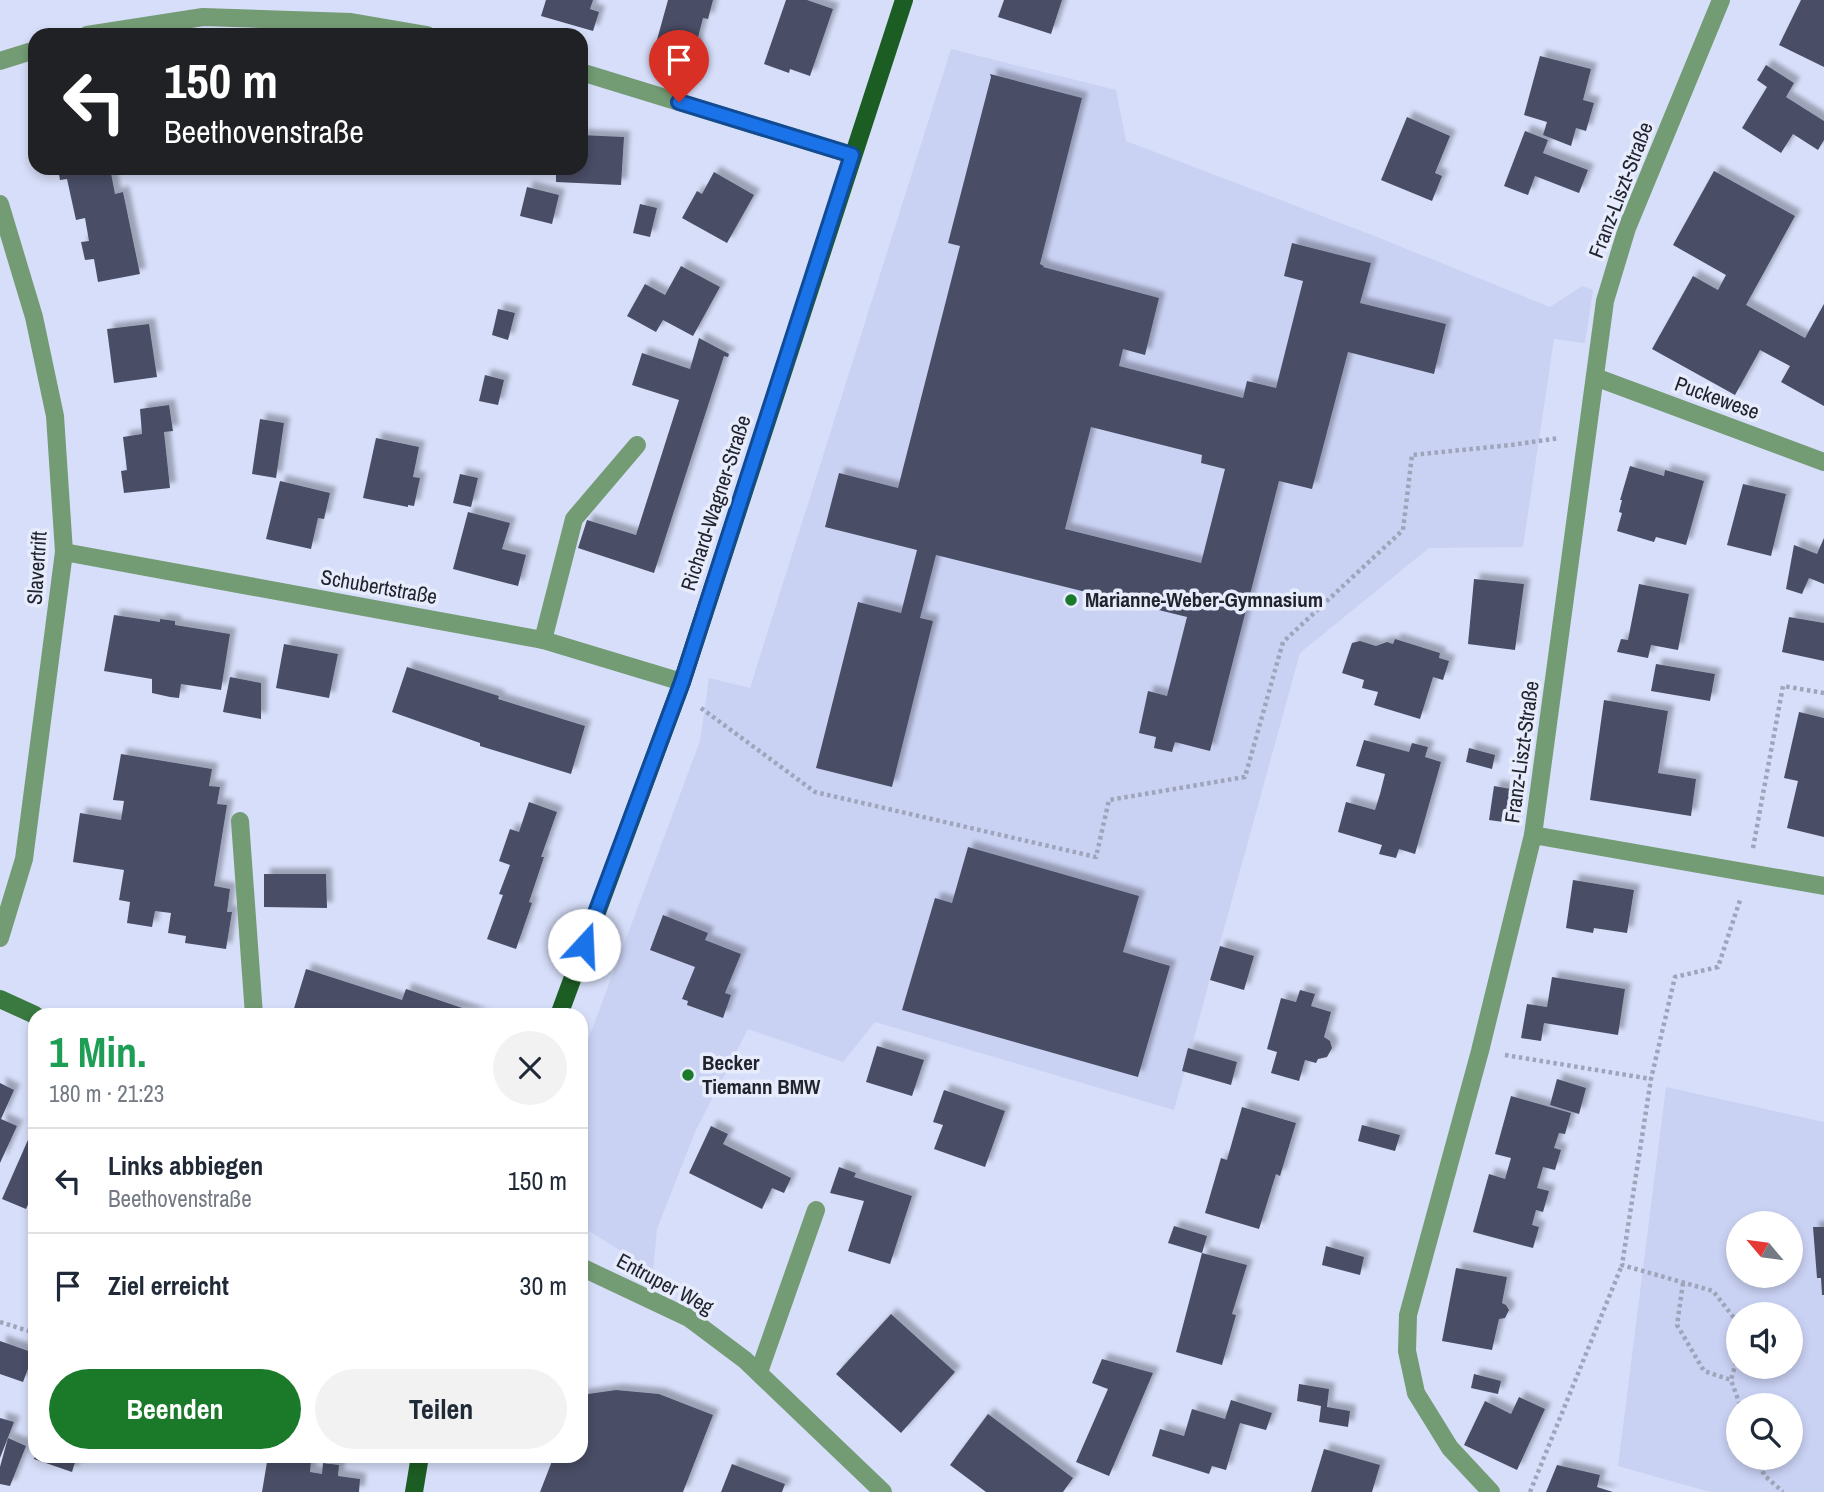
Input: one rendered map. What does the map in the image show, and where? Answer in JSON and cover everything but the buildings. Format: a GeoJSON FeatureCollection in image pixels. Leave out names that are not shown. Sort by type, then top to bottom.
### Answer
{"type":"FeatureCollection","features":[{"type":"Feature","properties":{"kind":"main road","name":"Richard-Wagner-Straße"},"geometry":{"type":"LineString","coordinates":[[562,1008],[682,682],[904,0]]}},
{"type":"Feature","properties":{"kind":"main road"},"geometry":{"type":"LineString","coordinates":[[0,999],[28,1012]]}},
{"type":"Feature","properties":{"kind":"main road"},"geometry":{"type":"LineString","coordinates":[[414,1492],[419,1463]]}},
{"type":"Feature","properties":{"kind":"street","name":"Franz-Liszt-Straße"},"geometry":{"type":"LineString","coordinates":[[1491,1492],[1450,1448],[1416,1393],[1407,1351],[1408,1315],[1480,1051],[1533,835],[1605,301],[1627,228],[1721,0]]}},
{"type":"Feature","properties":{"kind":"street"},"geometry":{"type":"LineString","coordinates":[[132,28],[203,17],[351,22],[386,28]]}},
{"type":"Feature","properties":{"kind":"street"},"geometry":{"type":"LineString","coordinates":[[0,61],[28,52]]}},
{"type":"Feature","properties":{"kind":"street"},"geometry":{"type":"LineString","coordinates":[[588,74],[852,155]]}},
{"type":"Feature","properties":{"kind":"street","name":"Slavertrift"},"geometry":{"type":"LineString","coordinates":[[0,204],[33,317],[55,416],[64,552],[24,859],[0,938]]}},
{"type":"Feature","properties":{"kind":"street","name":"Puckewese"},"geometry":{"type":"LineString","coordinates":[[1595,377],[1824,462]]}},
{"type":"Feature","properties":{"kind":"street"},"geometry":{"type":"LineString","coordinates":[[543,640],[574,519],[637,445]]}},
{"type":"Feature","properties":{"kind":"street","name":"Schubertstraße"},"geometry":{"type":"LineString","coordinates":[[64,552],[543,640],[682,682]]}},
{"type":"Feature","properties":{"kind":"street"},"geometry":{"type":"LineString","coordinates":[[240,821],[253,1008]]}},
{"type":"Feature","properties":{"kind":"street"},"geometry":{"type":"LineString","coordinates":[[1533,835],[1824,886]]}},
{"type":"Feature","properties":{"kind":"street"},"geometry":{"type":"LineString","coordinates":[[758,1372],[816,1210]]}},
{"type":"Feature","properties":{"kind":"street","name":"Entruper Weg"},"geometry":{"type":"LineString","coordinates":[[588,1270],[689,1318],[758,1372],[883,1492]]}},
{"type":"Feature","properties":{"kind":"path"},"geometry":{"type":"LineString","coordinates":[[682,682],[703,711],[814,792],[1096,857],[1109,800],[1245,777],[1283,642],[1403,530],[1412,455],[1511,445],[1587,433]]}},
{"type":"Feature","properties":{"kind":"path"},"geometry":{"type":"LineString","coordinates":[[1530,1492],[1622,1265],[1651,1079],[1675,977],[1718,967],[1749,873],[1783,687],[1824,693]]}},
{"type":"Feature","properties":{"kind":"path"},"geometry":{"type":"LineString","coordinates":[[1480,1051],[1651,1079]]}},
{"type":"Feature","properties":{"kind":"path"},"geometry":{"type":"LineString","coordinates":[[1622,1265],[1713,1292],[1726,1308]]}},
{"type":"Feature","properties":{"kind":"path"},"geometry":{"type":"LineString","coordinates":[[1683,1283],[1677,1325],[1704,1371],[1731,1380],[1736,1393]]}},
{"type":"Feature","properties":{"kind":"path"},"geometry":{"type":"LineString","coordinates":[[0,1322],[28,1331]]}},
{"type":"Feature","properties":{"kind":"path"},"geometry":{"type":"LineString","coordinates":[[1762,1470],[1764,1475],[1783,1492]]}},
{"type":"Feature","properties":{"kind":"shaded area","name":"Marianne-Weber-Gymnasium"},"geometry":{"type":"Polygon","coordinates":[[[951,49],[1116,90],[1126,141],[1377,237],[1550,307],[1582,286],[1593,290],[1585,343],[1554,339],[1523,547],[1429,548],[1300,653],[1174,1110],[875,1022],[843,1062],[748,1029],[695,1132],[657,1229],[653,1271],[588,1230],[588,1040],[700,741],[709,678],[750,688],[951,49]]]}},
{"type":"Feature","properties":{"kind":"shaded area"},"geometry":{"type":"Polygon","coordinates":[[[1666,1087],[1824,1122],[1824,1492],[1710,1492],[1618,1466],[1666,1087]]]}},
{"type":"Feature","properties":{"kind":"place","name":"Marianne-Weber-Gymnasium"},"geometry":{"type":"Point","coordinates":[1071,600]}},
{"type":"Feature","properties":{"kind":"place","name":"Becker Tiemann BMW"},"geometry":{"type":"Point","coordinates":[688,1075]}},
{"type":"Feature","properties":{"kind":"route"},"geometry":{"type":"LineString","coordinates":[[584,945],[682,682],[852,155],[679,102]]}}]}
